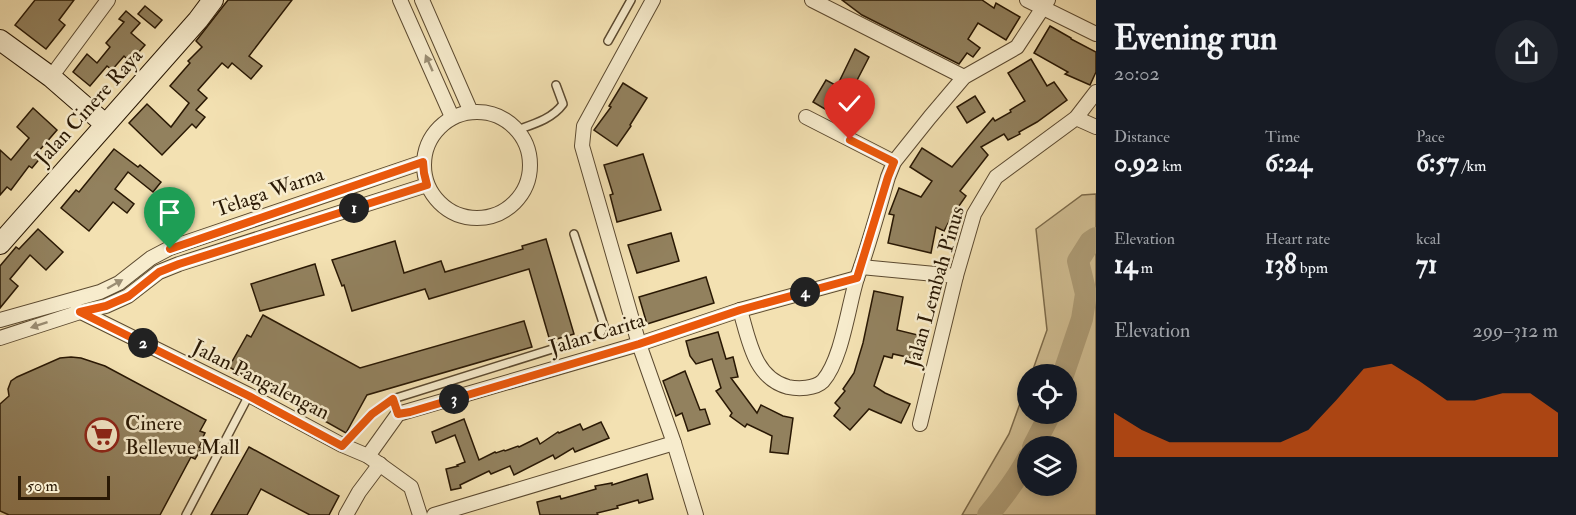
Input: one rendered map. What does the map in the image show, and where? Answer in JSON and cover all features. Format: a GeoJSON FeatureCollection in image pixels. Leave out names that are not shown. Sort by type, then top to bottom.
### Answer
{"type":"FeatureCollection","features":[{"type":"Feature","properties":{"kind":"main road","name":"Jalan Cinere Raya"},"geometry":{"type":"LineString","coordinates":[[0,244],[198,20],[213,0]]}},
{"type":"Feature","properties":{"kind":"main road"},"geometry":{"type":"LineString","coordinates":[[0,40],[51,77],[105,124]]}},
{"type":"Feature","properties":{"kind":"street"},"geometry":{"type":"LineString","coordinates":[[51,77],[108,0]]}},
{"type":"Feature","properties":{"kind":"street"},"geometry":{"type":"LineString","coordinates":[[400,0],[452,117]]}},
{"type":"Feature","properties":{"kind":"street"},"geometry":{"type":"LineString","coordinates":[[422,0],[471,112]]}},
{"type":"Feature","properties":{"kind":"street"},"geometry":{"type":"LineString","coordinates":[[653,0],[584,126],[582,146],[639,344],[674,443],[696,515]]}},
{"type":"Feature","properties":{"kind":"street"},"geometry":{"type":"LineString","coordinates":[[812,0],[964,77]]}},
{"type":"Feature","properties":{"kind":"street"},"geometry":{"type":"LineString","coordinates":[[1027,0],[1046,4],[1096,34]]}},
{"type":"Feature","properties":{"kind":"street"},"geometry":{"type":"LineString","coordinates":[[740,310],[754,356],[763,373],[780,385],[793,388],[804,388],[821,383],[834,364],[859,273],[894,162],[964,77],[1017,47],[1046,4]]}},
{"type":"Feature","properties":{"kind":"street","name":"Jalan Lembah Pinus"},"geometry":{"type":"LineString","coordinates":[[920,424],[956,276],[974,214],[996,177],[1076,118],[1096,92]]}},
{"type":"Feature","properties":{"kind":"street"},"geometry":{"type":"LineString","coordinates":[[471,112],[491,114],[510,123],[523,138],[530,158],[530,168],[525,188],[505,211],[485,218],[465,217],[446,209],[432,194],[424,173],[424,153],[437,128],[452,117],[471,112]]}},
{"type":"Feature","properties":{"kind":"street"},"geometry":{"type":"LineString","coordinates":[[806,117],[894,162]]}},
{"type":"Feature","properties":{"kind":"street"},"geometry":{"type":"LineString","coordinates":[[1076,118],[1096,127]]}},
{"type":"Feature","properties":{"kind":"street","name":"Telaga Warna"},"geometry":{"type":"LineString","coordinates":[[0,320],[100,292],[119,283],[151,258],[170,249],[423,162]]}},
{"type":"Feature","properties":{"kind":"street","name":"Telaga Warna"},"geometry":{"type":"LineString","coordinates":[[0,338],[106,306],[129,296],[159,272],[179,264],[427,185]]}},
{"type":"Feature","properties":{"kind":"street","name":"Jalan Carita"},"geometry":{"type":"LineString","coordinates":[[398,414],[639,344],[859,273],[956,276]]}},
{"type":"Feature","properties":{"kind":"street","name":"Jalan Pangalengan"},"geometry":{"type":"LineString","coordinates":[[61,302],[249,396],[342,446],[368,456],[411,487],[420,515]]}},
{"type":"Feature","properties":{"kind":"street"},"geometry":{"type":"LineString","coordinates":[[368,456],[398,414]]}},
{"type":"Feature","properties":{"kind":"street"},"geometry":{"type":"LineString","coordinates":[[434,515],[674,443]]}},
{"type":"Feature","properties":{"kind":"street"},"geometry":{"type":"LineString","coordinates":[[346,515],[359,492],[380,464]]}},
{"type":"Feature","properties":{"kind":"lane"},"geometry":{"type":"LineString","coordinates":[[608,41],[631,0]]}},
{"type":"Feature","properties":{"kind":"lane"},"geometry":{"type":"LineString","coordinates":[[517,130],[538,123],[557,112],[563,104],[556,85]]}},
{"type":"Feature","properties":{"kind":"lane"},"geometry":{"type":"LineString","coordinates":[[342,446],[372,414],[393,399],[600,334],[604,326],[574,234]]}},
{"type":"Feature","properties":{"kind":"lane"},"geometry":{"type":"LineString","coordinates":[[186,515],[249,396]]}},
{"type":"Feature","properties":{"kind":"lane"},"geometry":{"type":"LineString","coordinates":[[393,399],[398,414]]}},
{"type":"Feature","properties":{"kind":"shaded area"},"geometry":{"type":"Polygon","coordinates":[[[1096,194],[1096,515],[962,515],[1009,434],[1017,412],[1017,424],[1077,424],[1077,364],[1035,364],[1047,330],[1036,229],[1082,195],[1096,194]]]}},
{"type":"Feature","properties":{"kind":"building"},"geometry":{"type":"Polygon","coordinates":[[[35,0],[74,0],[59,20],[65,25],[46,49],[15,25],[35,0]]]}},
{"type":"Feature","properties":{"kind":"building"},"geometry":{"type":"Polygon","coordinates":[[[228,0],[292,0],[249,56],[262,66],[251,79],[232,63],[228,68],[222,63],[198,90],[207,98],[196,110],[205,117],[196,128],[192,124],[162,155],[129,123],[147,104],[171,127],[189,103],[170,86],[190,63],[188,61],[202,47],[196,41],[228,0]]]}},
{"type":"Feature","properties":{"kind":"building"},"geometry":{"type":"Polygon","coordinates":[[[842,0],[982,0],[994,8],[996,3],[1020,17],[1006,40],[978,23],[968,39],[980,48],[973,57],[967,53],[959,64],[862,15],[842,0]]]}},
{"type":"Feature","properties":{"kind":"building"},"geometry":{"type":"Polygon","coordinates":[[[145,6],[162,20],[155,28],[138,14],[145,6]]]}},
{"type":"Feature","properties":{"kind":"building"},"geometry":{"type":"Polygon","coordinates":[[[126,11],[140,23],[131,33],[145,45],[130,62],[124,56],[112,70],[107,66],[90,86],[73,72],[87,54],[97,63],[110,47],[106,43],[124,22],[119,19],[126,11]]]}},
{"type":"Feature","properties":{"kind":"building"},"geometry":{"type":"Polygon","coordinates":[[[1050,26],[1096,52],[1096,72],[1090,85],[1065,74],[1068,72],[1034,53],[1050,26]]]}},
{"type":"Feature","properties":{"kind":"building"},"geometry":{"type":"Polygon","coordinates":[[[855,49],[869,57],[853,88],[847,84],[830,112],[813,102],[826,80],[837,86],[855,49]]]}},
{"type":"Feature","properties":{"kind":"building"},"geometry":{"type":"Polygon","coordinates":[[[1031,59],[1047,86],[1054,82],[1067,100],[1019,132],[1020,134],[1008,140],[1004,134],[981,147],[988,155],[960,191],[966,196],[944,231],[936,227],[931,253],[888,243],[894,215],[889,214],[899,188],[921,197],[932,181],[910,167],[922,148],[952,167],[993,118],[995,121],[1025,101],[1008,73],[1031,59]]]}},
{"type":"Feature","properties":{"kind":"building"},"geometry":{"type":"Polygon","coordinates":[[[623,83],[647,98],[617,146],[594,130],[611,107],[609,106],[623,83]]]}},
{"type":"Feature","properties":{"kind":"building"},"geometry":{"type":"Polygon","coordinates":[[[975,96],[985,112],[967,123],[957,107],[975,96]]]}},
{"type":"Feature","properties":{"kind":"building"},"geometry":{"type":"Polygon","coordinates":[[[33,108],[57,130],[38,152],[42,156],[32,168],[29,166],[11,190],[7,187],[0,195],[0,150],[11,160],[29,138],[17,127],[33,108]]]}},
{"type":"Feature","properties":{"kind":"building"},"geometry":{"type":"Polygon","coordinates":[[[114,149],[138,167],[140,165],[161,182],[153,192],[128,172],[115,189],[134,204],[127,213],[113,202],[89,231],[61,208],[76,190],[79,192],[114,149]]]}},
{"type":"Feature","properties":{"kind":"building"},"geometry":{"type":"Polygon","coordinates":[[[643,154],[661,210],[617,222],[610,195],[613,194],[604,165],[643,154]]]}},
{"type":"Feature","properties":{"kind":"building"},"geometry":{"type":"Polygon","coordinates":[[[38,229],[63,252],[46,270],[30,255],[10,279],[18,286],[0,308],[0,266],[16,247],[19,249],[38,229]]]}},
{"type":"Feature","properties":{"kind":"building"},"geometry":{"type":"Polygon","coordinates":[[[671,233],[679,261],[637,273],[628,245],[671,233]]]}},
{"type":"Feature","properties":{"kind":"building"},"geometry":{"type":"Polygon","coordinates":[[[546,239],[574,334],[550,341],[529,269],[429,299],[425,289],[352,311],[344,285],[342,286],[332,260],[395,241],[404,273],[441,261],[445,272],[523,249],[522,246],[546,239]]]}},
{"type":"Feature","properties":{"kind":"building"},"geometry":{"type":"Polygon","coordinates":[[[315,264],[324,295],[260,311],[251,284],[315,264]]]}},
{"type":"Feature","properties":{"kind":"building"},"geometry":{"type":"Polygon","coordinates":[[[706,277],[714,303],[647,324],[639,297],[706,277]]]}},
{"type":"Feature","properties":{"kind":"building"},"geometry":{"type":"Polygon","coordinates":[[[874,291],[903,297],[897,330],[926,337],[921,360],[893,354],[892,358],[884,356],[874,386],[910,404],[901,423],[869,409],[850,430],[834,416],[840,408],[835,403],[845,391],[843,389],[854,373],[874,291]]]}},
{"type":"Feature","properties":{"kind":"building"},"geometry":{"type":"Polygon","coordinates":[[[263,315],[360,368],[524,321],[532,347],[367,395],[346,433],[229,367],[247,335],[251,337],[263,315]]]}},
{"type":"Feature","properties":{"kind":"building"},"geometry":{"type":"Polygon","coordinates":[[[718,332],[726,359],[733,357],[738,377],[731,378],[757,413],[761,405],[783,416],[793,418],[788,454],[770,452],[772,436],[747,424],[745,427],[730,416],[732,413],[716,391],[721,388],[712,359],[696,364],[690,356],[686,341],[718,332]]]}},
{"type":"Feature","properties":{"kind":"building","name":"Cinere Bellevue Mall"},"geometry":{"type":"Polygon","coordinates":[[[71,357],[105,366],[206,420],[200,431],[205,433],[199,447],[202,448],[195,459],[191,457],[160,515],[9,515],[0,511],[0,404],[9,396],[8,389],[11,381],[17,377],[60,358],[71,357]]]}},
{"type":"Feature","properties":{"kind":"building"},"geometry":{"type":"Polygon","coordinates":[[[685,371],[700,410],[705,409],[710,424],[688,431],[682,413],[676,416],[663,381],[685,371]]]}},
{"type":"Feature","properties":{"kind":"building"},"geometry":{"type":"Polygon","coordinates":[[[464,419],[479,460],[495,452],[519,447],[537,438],[540,444],[558,432],[580,424],[583,430],[601,422],[609,438],[575,452],[573,448],[555,459],[553,455],[514,475],[510,466],[491,474],[489,471],[460,485],[461,488],[451,490],[446,469],[465,462],[455,435],[436,443],[432,432],[464,419]]]}},
{"type":"Feature","properties":{"kind":"building"},"geometry":{"type":"Polygon","coordinates":[[[249,447],[339,496],[329,515],[310,515],[261,489],[247,515],[211,515],[249,447]]]}},
{"type":"Feature","properties":{"kind":"building"},"geometry":{"type":"Polygon","coordinates":[[[647,474],[653,499],[639,503],[638,500],[617,506],[618,508],[597,513],[598,515],[540,515],[537,502],[560,496],[561,499],[596,489],[595,486],[612,483],[612,485],[647,474]]]}},
{"type":"Feature","properties":{"kind":"waterway"},"geometry":{"type":"LineString","coordinates":[[1067,364],[1082,319],[1086,294],[1078,261],[1090,242],[1096,238]]}},
{"type":"Feature","properties":{"kind":"waterway"},"geometry":{"type":"LineString","coordinates":[[1039,436],[1045,424]]}},
{"type":"Feature","properties":{"kind":"waterway"},"geometry":{"type":"LineString","coordinates":[[988,515],[1017,476]]}},
{"type":"Feature","properties":{"kind":"place","name":"Cinere Bellevue Mall"},"geometry":{"type":"Point","coordinates":[102,435]}},
{"type":"Feature","properties":{"kind":"route"},"geometry":{"type":"LineString","coordinates":[[170,249],[423,162],[427,185],[179,264],[159,272],[129,296],[106,306],[80,312],[249,396],[342,446],[372,414],[393,399],[398,414],[410,412],[639,344],[740,310],[857,278],[894,162],[850,140]]}}]}
